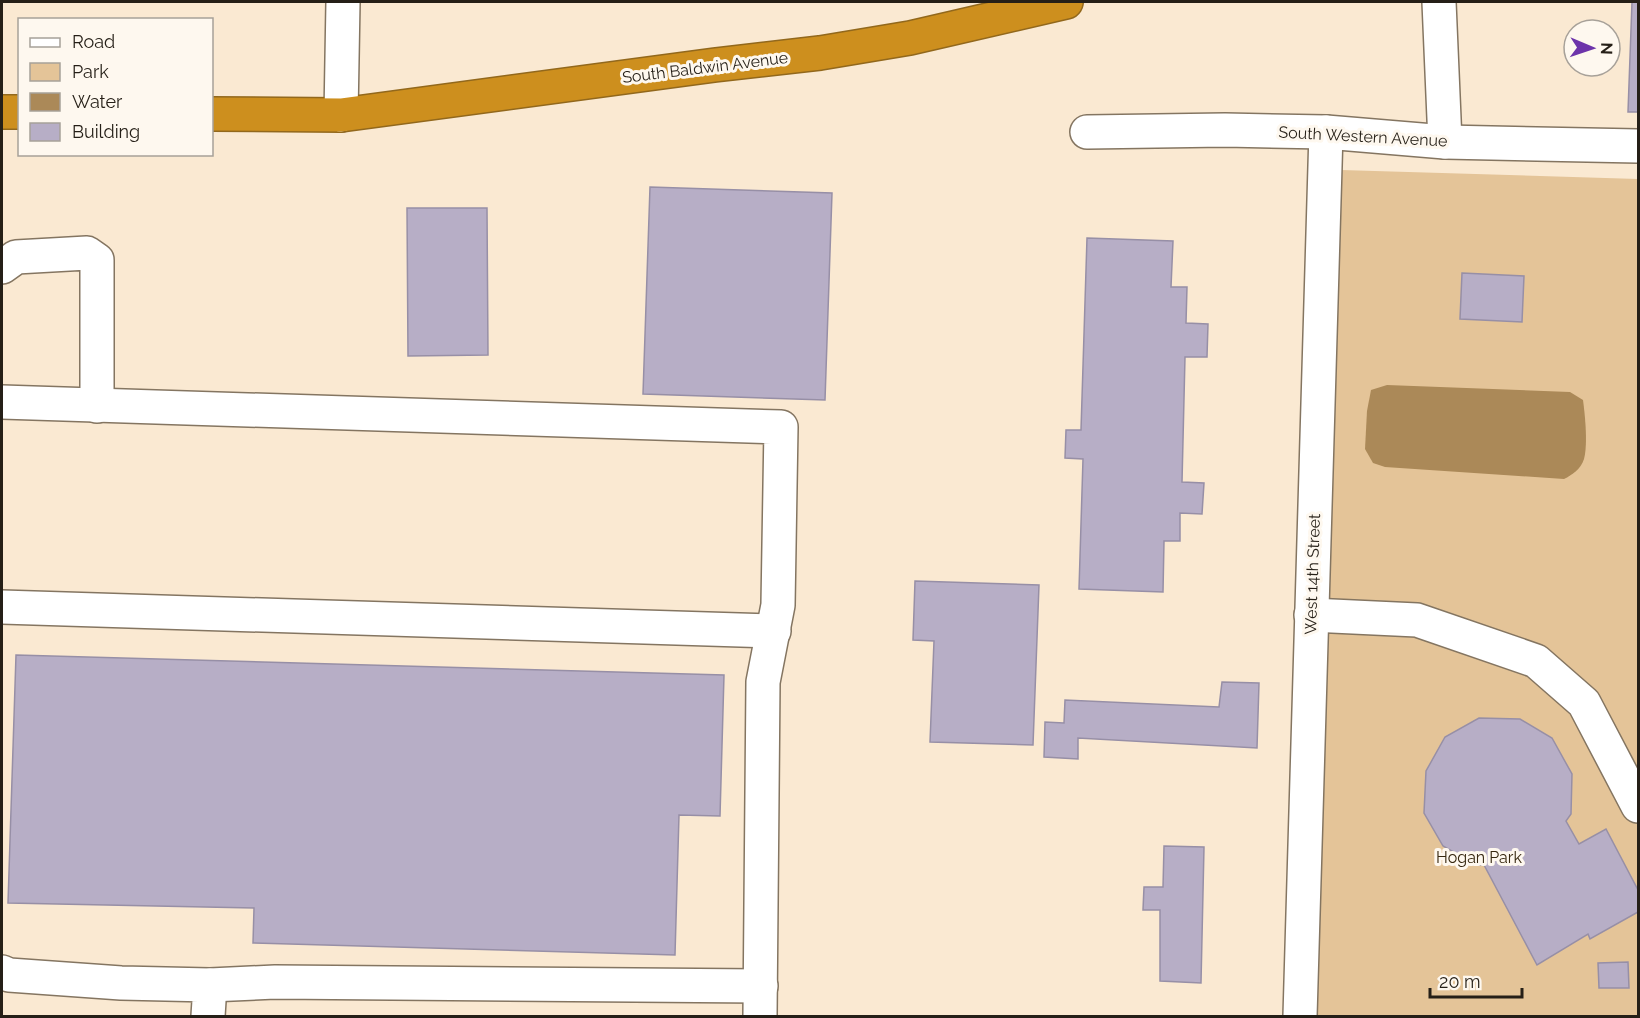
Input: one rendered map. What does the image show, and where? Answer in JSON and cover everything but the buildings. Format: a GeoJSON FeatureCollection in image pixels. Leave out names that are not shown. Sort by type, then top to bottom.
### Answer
{"type":"FeatureCollection","features":[{"type":"Feature","properties":{"kind":"highway","name":"South Baldwin Avenue"},"geometry":{"type":"LineString","coordinates":[[341,115],[705,66],[820,53],[910,38],[1066,2]]}},
{"type":"Feature","properties":{"kind":"highway"},"geometry":{"type":"LineString","coordinates":[[2,112],[18,112]]}},
{"type":"Feature","properties":{"kind":"highway"},"geometry":{"type":"LineString","coordinates":[[213,114],[341,115]]}},
{"type":"Feature","properties":{"kind":"street"},"geometry":{"type":"LineString","coordinates":[[341,115],[343,2]]}},
{"type":"Feature","properties":{"kind":"street"},"geometry":{"type":"LineString","coordinates":[[1439,2],[1445,142]]}},
{"type":"Feature","properties":{"kind":"street","name":"South Western Avenue"},"geometry":{"type":"LineString","coordinates":[[1087,132],[1225,130],[1326,132],[1445,142],[1638,146]]}},
{"type":"Feature","properties":{"kind":"street","name":"West 14th Street"},"geometry":{"type":"LineString","coordinates":[[1300,1017],[1326,132]]}},
{"type":"Feature","properties":{"kind":"street"},"geometry":{"type":"LineString","coordinates":[[2,267],[16,257],[87,253],[97,260],[97,406]]}},
{"type":"Feature","properties":{"kind":"street"},"geometry":{"type":"LineString","coordinates":[[2,402],[781,427],[778,605],[763,682],[761,1001],[275,982],[209,1001],[121,983],[9,975],[2,972]]}},
{"type":"Feature","properties":{"kind":"street"},"geometry":{"type":"LineString","coordinates":[[2,607],[774,631]]}},
{"type":"Feature","properties":{"kind":"street"},"geometry":{"type":"LineString","coordinates":[[1311,615],[1417,620],[1536,661],[1584,703],[1638,806]]}},
{"type":"Feature","properties":{"kind":"green space","name":"Hogan Park"},"geometry":{"type":"Polygon","coordinates":[[[1341,170],[1638,179],[1638,1016],[1315,1016],[1341,170]]]}},
{"type":"Feature","properties":{"kind":"water"},"geometry":{"type":"Polygon","coordinates":[[[1387,385],[1570,392],[1583,400],[1586,438],[1583,463],[1573,474],[1564,479],[1385,467],[1373,463],[1365,449],[1367,411],[1371,390],[1387,385]]]}}]}
